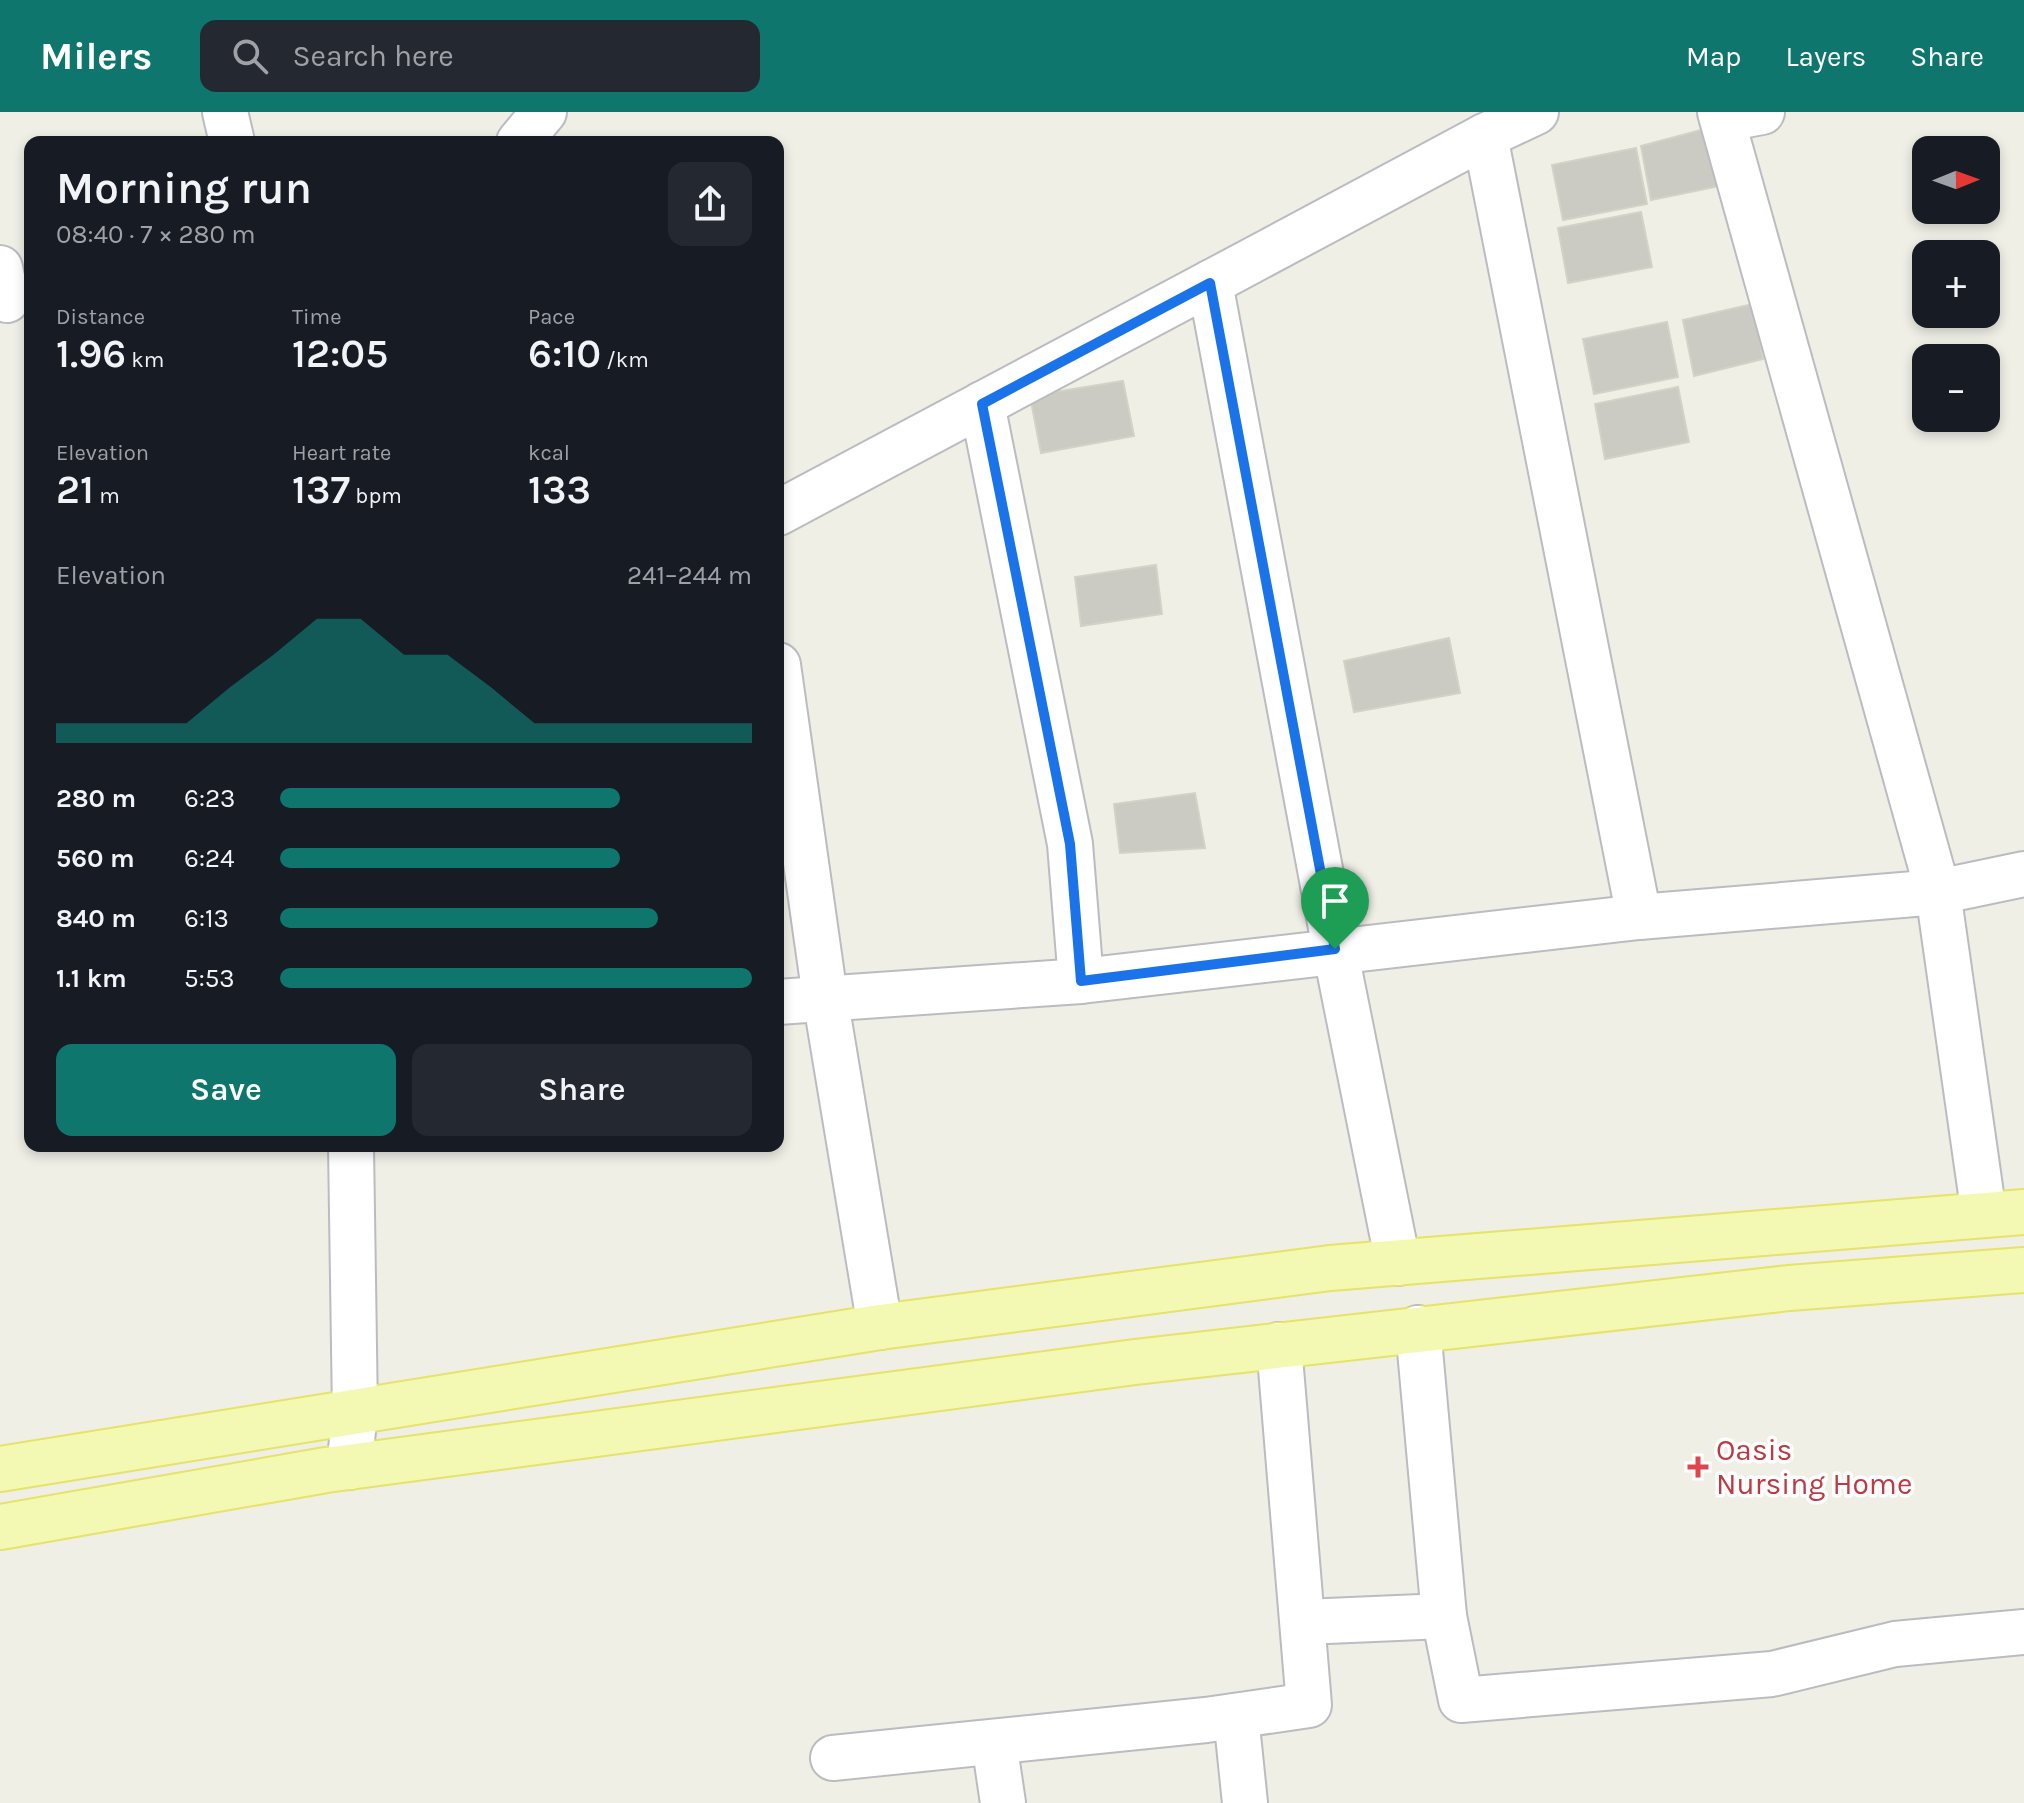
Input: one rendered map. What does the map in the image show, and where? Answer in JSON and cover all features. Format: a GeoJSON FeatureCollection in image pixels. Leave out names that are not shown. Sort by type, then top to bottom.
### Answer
{"type":"FeatureCollection","features":[{"type":"Feature","properties":{"kind":"main road"},"geometry":{"type":"LineString","coordinates":[[0,1469],[880,1327],[1330,1268],[2004,1214]]}},
{"type":"Feature","properties":{"kind":"main road"},"geometry":{"type":"LineString","coordinates":[[0,1527],[349,1467],[1279,1345],[1789,1288],[2024,1270]]}},
{"type":"Feature","properties":{"kind":"street"},"geometry":{"type":"LineString","coordinates":[[225,112],[231,136]]}},
{"type":"Feature","properties":{"kind":"street"},"geometry":{"type":"LineString","coordinates":[[524,136],[544,112],[554,136]]}},
{"type":"Feature","properties":{"kind":"street"},"geometry":{"type":"LineString","coordinates":[[784,510],[1485,136],[1536,112]]}},
{"type":"Feature","properties":{"kind":"street"},"geometry":{"type":"LineString","coordinates":[[1739,114],[1938,892],[2004,1214]]}},
{"type":"Feature","properties":{"kind":"street"},"geometry":{"type":"LineString","coordinates":[[1485,136],[1639,917]]}},
{"type":"Feature","properties":{"kind":"street"},"geometry":{"type":"LineString","coordinates":[[1210,283],[1335,949],[1398,1263]]}},
{"type":"Feature","properties":{"kind":"street"},"geometry":{"type":"LineString","coordinates":[[982,404],[1070,844],[1081,981]]}},
{"type":"Feature","properties":{"kind":"street"},"geometry":{"type":"LineString","coordinates":[[784,707],[825,997],[880,1327]]}},
{"type":"Feature","properties":{"kind":"street"},"geometry":{"type":"LineString","coordinates":[[784,1001],[1081,981],[1335,949],[1639,917],[1938,892],[2024,874]]}},
{"type":"Feature","properties":{"kind":"street"},"geometry":{"type":"LineString","coordinates":[[349,1467],[355,1413],[351,1152]]}},
{"type":"Feature","properties":{"kind":"street"},"geometry":{"type":"LineString","coordinates":[[1418,1328],[1444,1616],[1461,1700],[1772,1674],[1895,1644],[2024,1632]]}},
{"type":"Feature","properties":{"kind":"street"},"geometry":{"type":"LineString","coordinates":[[833,1758],[1236,1716],[1309,1705],[1279,1345]]}},
{"type":"Feature","properties":{"kind":"street"},"geometry":{"type":"LineString","coordinates":[[1304,1622],[1444,1616]]}},
{"type":"Feature","properties":{"kind":"street"},"geometry":{"type":"LineString","coordinates":[[1236,1716],[1245,1803]]}},
{"type":"Feature","properties":{"kind":"street"},"geometry":{"type":"LineString","coordinates":[[994,1742],[1003,1803]]}},
{"type":"Feature","properties":{"kind":"building"},"geometry":{"type":"Polygon","coordinates":[[[1716,126],[1734,183],[1651,200],[1641,146],[1716,126]]]}},
{"type":"Feature","properties":{"kind":"building"},"geometry":{"type":"Polygon","coordinates":[[[1636,148],[1647,204],[1563,220],[1552,165],[1636,148]]]}},
{"type":"Feature","properties":{"kind":"building"},"geometry":{"type":"Polygon","coordinates":[[[1641,212],[1652,267],[1568,283],[1558,228],[1641,212]]]}},
{"type":"Feature","properties":{"kind":"building"},"geometry":{"type":"Polygon","coordinates":[[[1753,304],[1763,359],[1694,376],[1683,320],[1753,304]]]}},
{"type":"Feature","properties":{"kind":"building"},"geometry":{"type":"Polygon","coordinates":[[[1667,322],[1678,377],[1594,394],[1583,339],[1667,322]]]}},
{"type":"Feature","properties":{"kind":"building"},"geometry":{"type":"Polygon","coordinates":[[[1123,381],[1134,436],[1041,453],[1030,396],[1123,381]]]}},
{"type":"Feature","properties":{"kind":"building"},"geometry":{"type":"Polygon","coordinates":[[[1678,387],[1689,442],[1605,459],[1595,404],[1678,387]]]}},
{"type":"Feature","properties":{"kind":"building"},"geometry":{"type":"Polygon","coordinates":[[[1156,565],[1162,614],[1081,626],[1075,577],[1156,565]]]}},
{"type":"Feature","properties":{"kind":"building"},"geometry":{"type":"Polygon","coordinates":[[[1449,638],[1460,693],[1354,712],[1344,661],[1449,638]]]}},
{"type":"Feature","properties":{"kind":"building"},"geometry":{"type":"Polygon","coordinates":[[[1195,793],[1205,848],[1120,853],[1114,804],[1195,793]]]}},
{"type":"Feature","properties":{"kind":"place","name":"Oasis Nursing Home"},"geometry":{"type":"Point","coordinates":[1698,1467]}},
{"type":"Feature","properties":{"kind":"route"},"geometry":{"type":"LineString","coordinates":[[1210,283],[1314,838],[1335,949],[1081,981],[1070,844],[982,404],[1210,283]]}}]}
